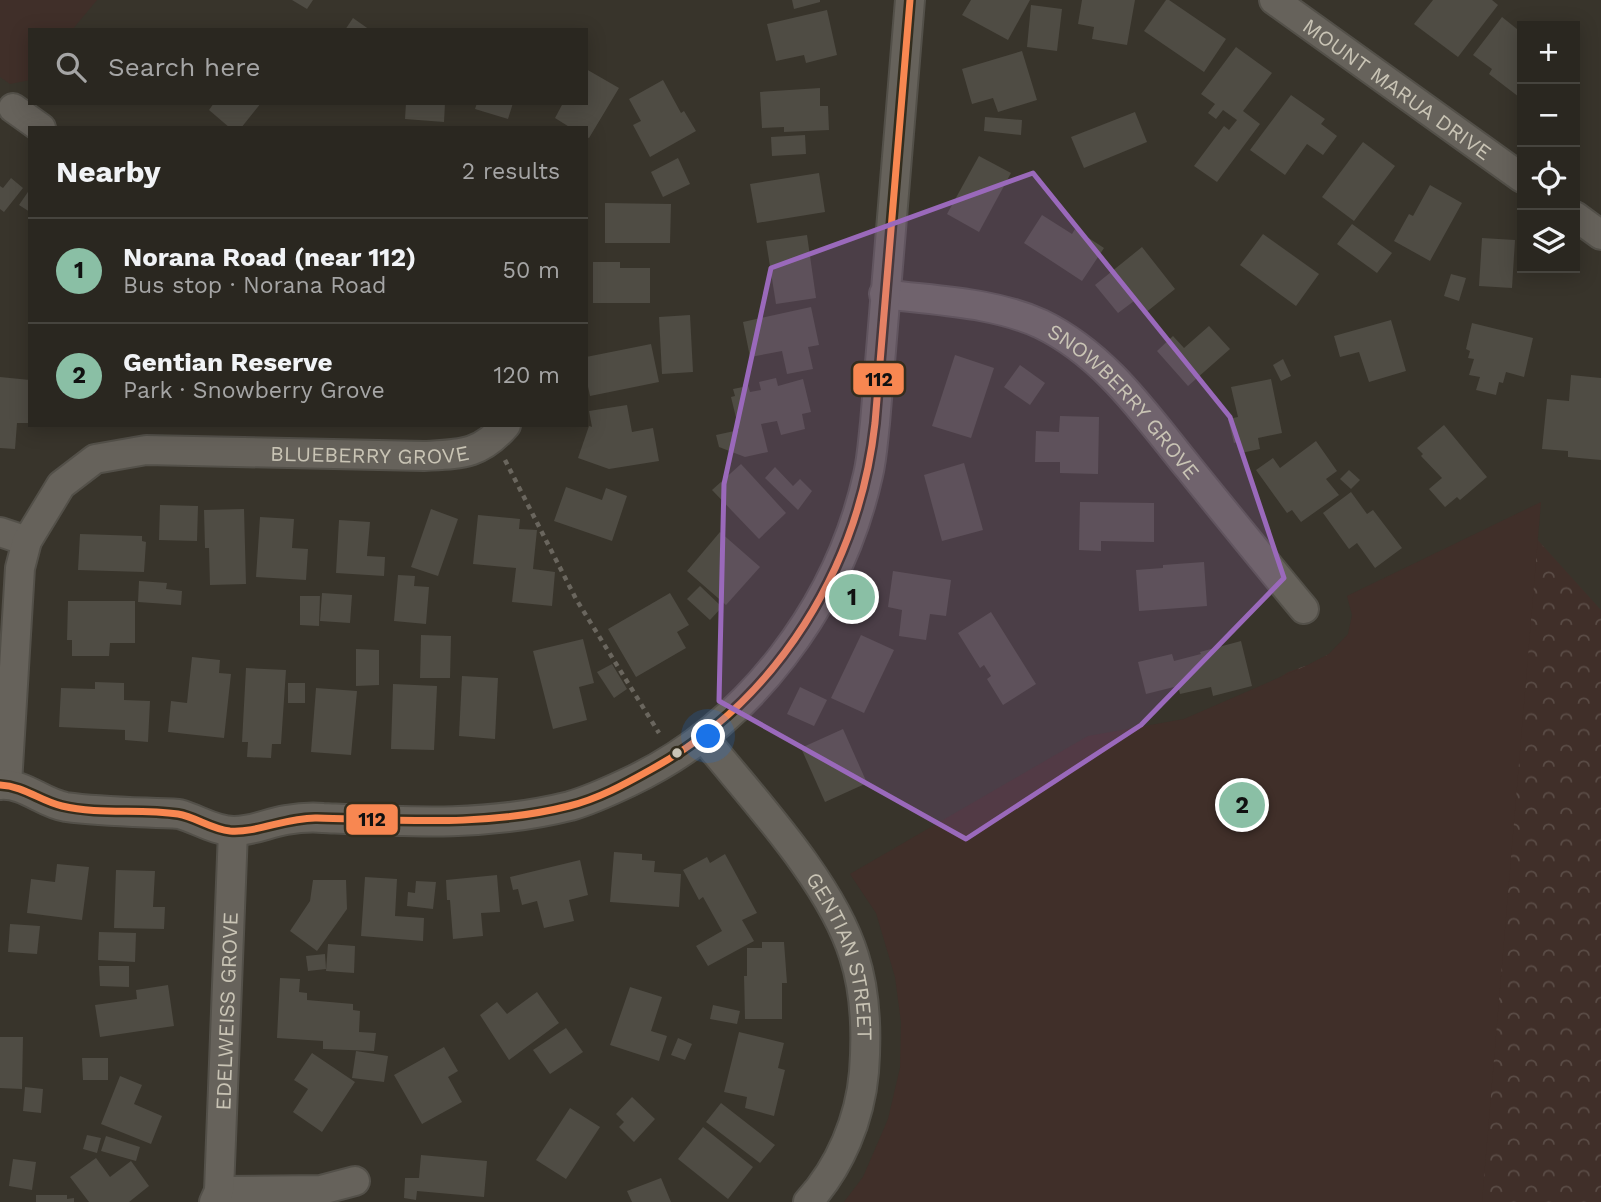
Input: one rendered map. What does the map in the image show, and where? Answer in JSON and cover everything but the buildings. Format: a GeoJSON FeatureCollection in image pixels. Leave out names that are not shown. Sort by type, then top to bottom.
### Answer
{"type":"FeatureCollection","features":[{"type":"Feature","properties":{"kind":"street"},"geometry":{"type":"LineString","coordinates":[[4,785],[25,789],[43,800],[63,806],[180,814],[212,827],[233,831],[254,830],[284,820],[314,817],[471,822],[570,806],[597,797],[644,775],[703,737],[754,691],[810,618],[845,548],[869,474],[910,0]]}},
{"type":"Feature","properties":{"kind":"street","name":"MOUNT MARUA DRIVE"},"geometry":{"type":"LineString","coordinates":[[1274,0],[1517,174]]}},
{"type":"Feature","properties":{"kind":"street"},"geometry":{"type":"LineString","coordinates":[[13,108],[38,126]]}},
{"type":"Feature","properties":{"kind":"street"},"geometry":{"type":"LineString","coordinates":[[1580,220],[1601,235]]}},
{"type":"Feature","properties":{"kind":"street","name":"SNOWBERRY GROVE"},"geometry":{"type":"LineString","coordinates":[[884,294],[1012,313],[1041,324],[1072,342],[1104,366],[1304,609]]}},
{"type":"Feature","properties":{"kind":"street","name":"BLUEBERRY GROVE"},"geometry":{"type":"LineString","coordinates":[[4,785],[20,568],[27,541],[61,485],[95,459],[224,438],[424,456],[466,454],[488,444],[500,432]]}},
{"type":"Feature","properties":{"kind":"street"},"geometry":{"type":"LineString","coordinates":[[0,532],[27,541]]}},
{"type":"Feature","properties":{"kind":"street","name":"GENTIAN STREET"},"geometry":{"type":"LineString","coordinates":[[703,737],[798,855],[819,886],[854,954],[864,995],[866,1048],[861,1100],[845,1145],[820,1189],[808,1202]]}},
{"type":"Feature","properties":{"kind":"street","name":"EDELWEISS GROVE"},"geometry":{"type":"LineString","coordinates":[[233,831],[217,1197],[321,1190],[355,1181]]}},
{"type":"Feature","properties":{"kind":"path"},"geometry":{"type":"LineString","coordinates":[[500,432],[576,599],[674,757]]}},
{"type":"Feature","properties":{"kind":"highlighted area"},"geometry":{"type":"Polygon","coordinates":[[[1033,173],[1230,417],[1284,578],[1141,725],[966,839],[719,701],[724,484],[771,268],[1033,173]]]}},
{"type":"Feature","properties":{"kind":"green space"},"geometry":{"type":"Polygon","coordinates":[[[0,0],[97,0],[74,28],[28,28],[28,80],[10,84],[0,77],[0,0]]]}},
{"type":"Feature","properties":{"kind":"green space"},"geometry":{"type":"Polygon","coordinates":[[[1541,502],[1482,1202],[844,1202],[863,1177],[888,1119],[900,1068],[901,1022],[895,977],[876,913],[850,874],[1088,736],[1184,719],[1329,654],[1348,634],[1352,615],[1347,596],[1541,502]]]}},
{"type":"Feature","properties":{"kind":"green space"},"geometry":{"type":"Polygon","coordinates":[[[1518,518],[1601,610],[1601,1202],[1235,1202],[1239,705],[1288,672],[1329,654],[1518,518]]]}},
{"type":"Feature","properties":{"kind":"transit line","name":"112"},"geometry":{"type":"LineString","coordinates":[[0,785],[17,788],[46,801],[76,809],[178,814],[230,831],[251,830],[306,818],[444,821],[507,817],[569,806],[611,791],[696,741],[737,706],[773,667],[804,624],[831,578],[851,528],[866,476],[875,423],[910,0]]}},
{"type":"Feature","properties":{"kind":"place","name":"Norana Road (near 112)"},"geometry":{"type":"Point","coordinates":[852,597]}},
{"type":"Feature","properties":{"kind":"place","name":"Gentian Reserve"},"geometry":{"type":"Point","coordinates":[1242,805]}}]}
